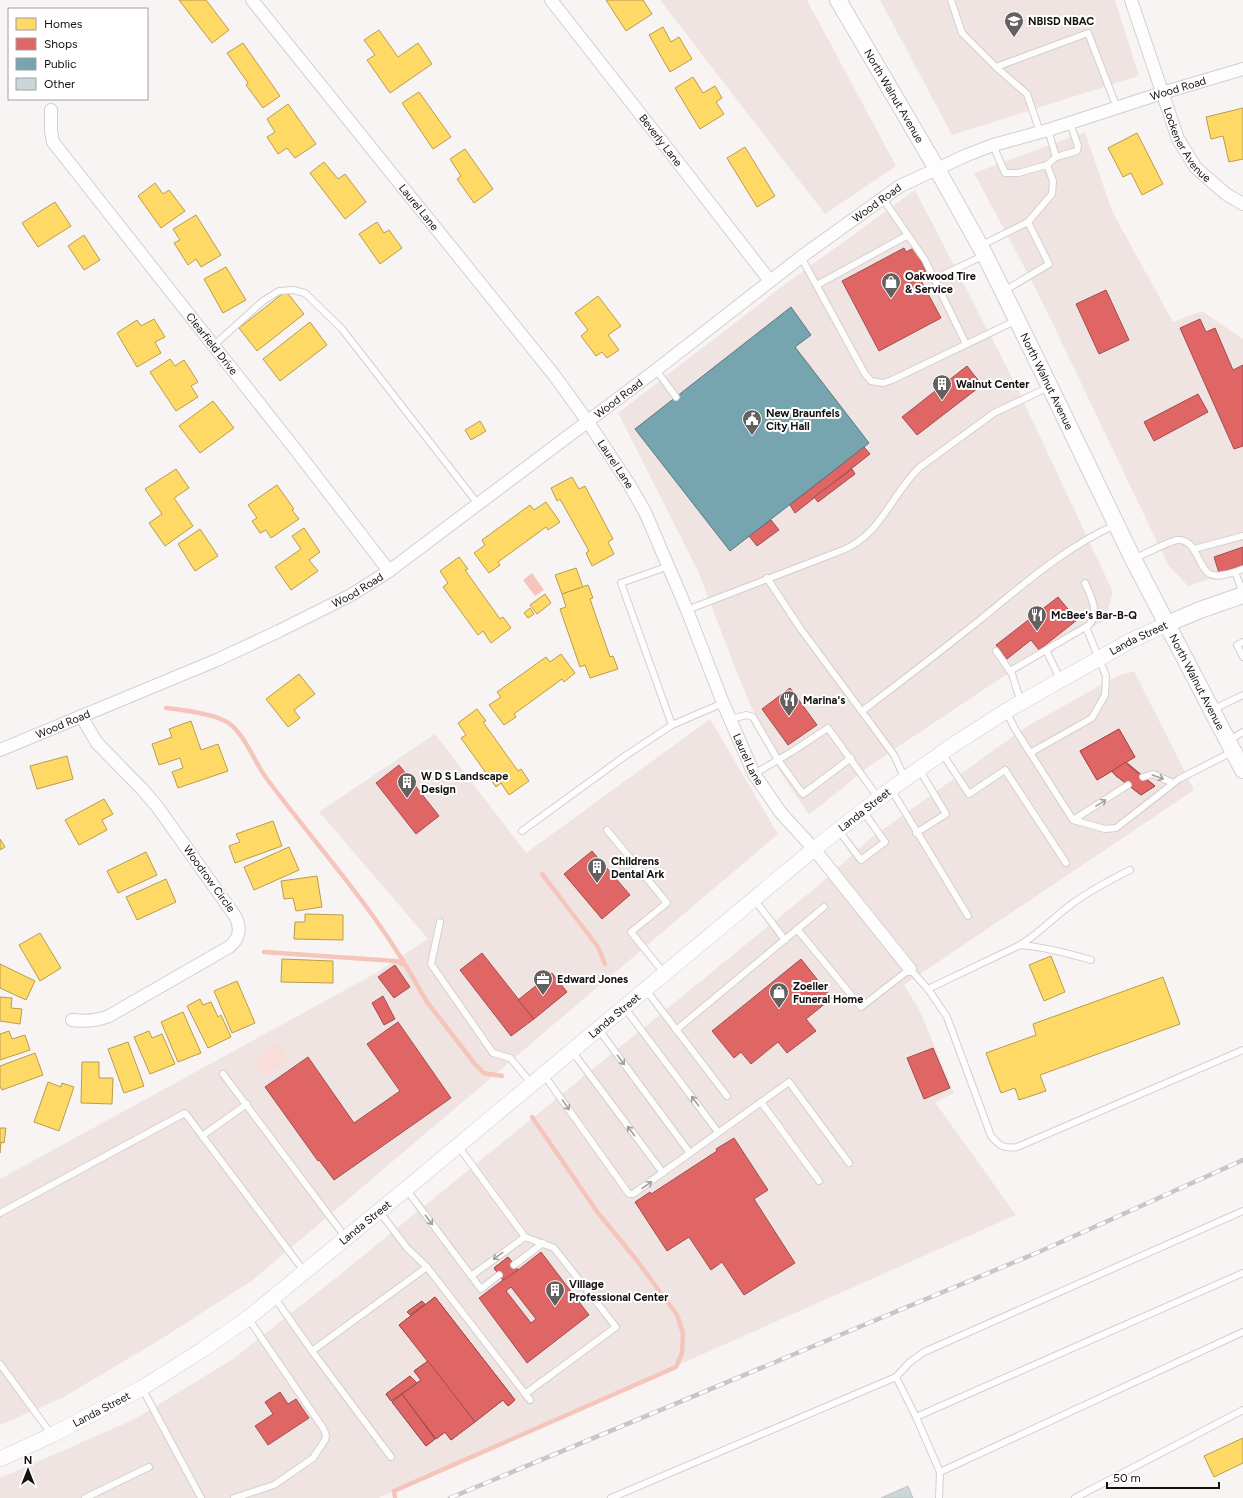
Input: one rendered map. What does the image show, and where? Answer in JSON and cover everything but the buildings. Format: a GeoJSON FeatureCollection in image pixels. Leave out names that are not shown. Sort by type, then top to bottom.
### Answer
{"type":"FeatureCollection","features":[{"type":"Feature","properties":{"kind":"main road","name":"North Walnut Avenue"},"geometry":{"type":"LineString","coordinates":[[838,0],[937,169],[982,251],[1133,559],[1243,770]]}},
{"type":"Feature","properties":{"kind":"main road","name":"Landa Street"},"geometry":{"type":"LineString","coordinates":[[1167,624],[1243,594]]}},
{"type":"Feature","properties":{"kind":"street","name":"Laurel Lane"},"geometry":{"type":"LineString","coordinates":[[252,0],[554,375],[588,422],[629,484],[645,512],[687,610],[739,742],[754,774],[780,813],[814,849],[910,970]]}},
{"type":"Feature","properties":{"kind":"street","name":"Beverly Lane"},"geometry":{"type":"LineString","coordinates":[[551,0],[770,281]]}},
{"type":"Feature","properties":{"kind":"street","name":"Lockener Avenue"},"geometry":{"type":"LineString","coordinates":[[1130,0],[1178,139],[1196,168],[1226,194],[1243,204]]}},
{"type":"Feature","properties":{"kind":"street","name":"Wood Road"},"geometry":{"type":"LineString","coordinates":[[0,750],[217,660],[351,596],[389,572],[588,422],[770,281],[900,186],[967,155],[994,145],[1044,131],[1243,69]]}},
{"type":"Feature","properties":{"kind":"street","name":"Clearfield Drive"},"geometry":{"type":"LineString","coordinates":[[51,110],[51,131],[53,142],[299,454],[389,572]]}},
{"type":"Feature","properties":{"kind":"street","name":"Landa Street"},"geometry":{"type":"LineString","coordinates":[[0,1459],[52,1435],[142,1388],[202,1350],[248,1318],[458,1146],[543,1073],[814,849],[891,789],[1006,711],[1130,640],[1167,624]]}},
{"type":"Feature","properties":{"kind":"street","name":"Woodrow Circle"},"geometry":{"type":"LineString","coordinates":[[72,1020],[91,1021],[109,1016],[234,944],[240,926],[236,916],[156,805],[97,743],[81,716]]}},
{"type":"Feature","properties":{"kind":"lane"},"geometry":{"type":"LineString","coordinates":[[951,0],[962,33],[996,67],[1027,94],[1056,157]]}},
{"type":"Feature","properties":{"kind":"lane"},"geometry":{"type":"LineString","coordinates":[[996,67],[1088,33],[1117,108]]}},
{"type":"Feature","properties":{"kind":"lane"},"geometry":{"type":"LineString","coordinates":[[994,145],[1005,173],[1018,173],[1047,165],[1056,157],[1077,151],[1078,146],[1070,123]]}},
{"type":"Feature","properties":{"kind":"lane"},"geometry":{"type":"LineString","coordinates":[[934,279],[1028,222],[1052,194],[1054,181],[1047,165]]}},
{"type":"Feature","properties":{"kind":"lane"},"geometry":{"type":"LineString","coordinates":[[883,199],[925,260],[966,344]]}},
{"type":"Feature","properties":{"kind":"lane"},"geometry":{"type":"LineString","coordinates":[[1003,292],[1048,264],[1028,222]]}},
{"type":"Feature","properties":{"kind":"lane"},"geometry":{"type":"LineString","coordinates":[[818,285],[908,235]]}},
{"type":"Feature","properties":{"kind":"lane"},"geometry":{"type":"LineString","coordinates":[[802,257],[865,374],[872,381],[877,383],[888,382],[1017,320]]}},
{"type":"Feature","properties":{"kind":"lane"},"geometry":{"type":"LineString","coordinates":[[213,346],[263,301],[279,291],[293,290],[305,293],[342,329],[478,504]]}},
{"type":"Feature","properties":{"kind":"lane"},"geometry":{"type":"LineString","coordinates":[[656,370],[676,397]]}},
{"type":"Feature","properties":{"kind":"lane"},"geometry":{"type":"LineString","coordinates":[[687,610],[843,550],[856,543],[869,534],[888,506],[914,472],[920,467],[994,413],[1050,387]]}},
{"type":"Feature","properties":{"kind":"lane"},"geometry":{"type":"LineString","coordinates":[[862,710],[942,650],[1045,566],[1092,536],[1116,525]]}},
{"type":"Feature","properties":{"kind":"lane"},"geometry":{"type":"LineString","coordinates":[[1194,549],[1243,536]]}},
{"type":"Feature","properties":{"kind":"lane"},"geometry":{"type":"LineString","coordinates":[[1133,559],[1178,540],[1186,543],[1194,549],[1200,563],[1210,574],[1218,576],[1243,569]]}},
{"type":"Feature","properties":{"kind":"lane"},"geometry":{"type":"LineString","coordinates":[[669,566],[621,583],[672,725]]}},
{"type":"Feature","properties":{"kind":"lane"},"geometry":{"type":"LineString","coordinates":[[1235,572],[1243,594]]}},
{"type":"Feature","properties":{"kind":"lane"},"geometry":{"type":"LineString","coordinates":[[767,578],[800,628],[894,755],[905,780]]}},
{"type":"Feature","properties":{"kind":"lane"},"geometry":{"type":"LineString","coordinates":[[1010,671],[1086,627],[1093,620],[1095,606],[1086,583]]}},
{"type":"Feature","properties":{"kind":"lane"},"geometry":{"type":"LineString","coordinates":[[1030,753],[1092,718],[1105,695],[1106,676],[1086,627]]}},
{"type":"Feature","properties":{"kind":"lane"},"geometry":{"type":"LineString","coordinates":[[1243,642],[1238,645],[1243,657]]}},
{"type":"Feature","properties":{"kind":"lane"},"geometry":{"type":"LineString","coordinates":[[1046,650],[1061,680]]}},
{"type":"Feature","properties":{"kind":"lane"},"geometry":{"type":"LineString","coordinates":[[996,651],[1010,671],[1021,703]]}},
{"type":"Feature","properties":{"kind":"lane"},"geometry":{"type":"LineString","coordinates":[[1212,710],[1243,695]]}},
{"type":"Feature","properties":{"kind":"lane"},"geometry":{"type":"LineString","coordinates":[[522,832],[625,756],[672,725],[723,703]]}},
{"type":"Feature","properties":{"kind":"lane"},"geometry":{"type":"LineString","coordinates":[[1006,711],[1030,753],[1073,820],[1105,829],[1116,828],[1173,783],[1230,746],[1243,732]]}},
{"type":"Feature","properties":{"kind":"lane"},"geometry":{"type":"LineString","coordinates":[[731,719],[746,715],[753,717],[778,760],[803,794],[850,758]]}},
{"type":"Feature","properties":{"kind":"lane"},"geometry":{"type":"LineString","coordinates":[[754,774],[828,728],[879,799]]}},
{"type":"Feature","properties":{"kind":"lane"},"geometry":{"type":"LineString","coordinates":[[942,753],[969,794],[1005,770],[1066,863]]}},
{"type":"Feature","properties":{"kind":"lane"},"geometry":{"type":"LineString","coordinates":[[916,833],[946,814],[919,769]]}},
{"type":"Feature","properties":{"kind":"lane"},"geometry":{"type":"LineString","coordinates":[[1143,777],[1154,774],[1173,783]]}},
{"type":"Feature","properties":{"kind":"lane"},"geometry":{"type":"LineString","coordinates":[[1073,820],[1128,786]]}},
{"type":"Feature","properties":{"kind":"lane"},"geometry":{"type":"LineString","coordinates":[[891,789],[916,833],[968,916]]}},
{"type":"Feature","properties":{"kind":"lane"},"geometry":{"type":"LineString","coordinates":[[839,831],[861,860],[885,842],[864,811]]}},
{"type":"Feature","properties":{"kind":"lane"},"geometry":{"type":"LineString","coordinates":[[607,830],[667,903],[631,932],[664,973]]}},
{"type":"Feature","properties":{"kind":"lane"},"geometry":{"type":"LineString","coordinates":[[928,988],[1033,938],[1074,902],[1100,885],[1130,870]]}},
{"type":"Feature","properties":{"kind":"lane"},"geometry":{"type":"LineString","coordinates":[[754,899],[785,940]]}},
{"type":"Feature","properties":{"kind":"lane"},"geometry":{"type":"LineString","coordinates":[[676,1030],[824,907]]}},
{"type":"Feature","properties":{"kind":"lane"},"geometry":{"type":"LineString","coordinates":[[440,922],[431,964],[493,1053],[510,1058],[532,1084]]}},
{"type":"Feature","properties":{"kind":"lane"},"geometry":{"type":"LineString","coordinates":[[797,929],[861,1007],[910,970],[928,988],[948,1017],[991,1136],[999,1145],[1008,1148],[1017,1147],[1243,1050]]}},
{"type":"Feature","properties":{"kind":"lane"},"geometry":{"type":"LineString","coordinates":[[1020,945],[1056,949],[1091,960]]}},
{"type":"Feature","properties":{"kind":"lane"},"geometry":{"type":"LineString","coordinates":[[645,989],[727,1096]]}},
{"type":"Feature","properties":{"kind":"lane"},"geometry":{"type":"LineString","coordinates":[[624,1007],[718,1132]]}},
{"type":"Feature","properties":{"kind":"lane"},"geometry":{"type":"LineString","coordinates":[[598,1028],[690,1152]]}},
{"type":"Feature","properties":{"kind":"lane"},"geometry":{"type":"LineString","coordinates":[[572,1050],[663,1173]]}},
{"type":"Feature","properties":{"kind":"lane"},"geometry":{"type":"LineString","coordinates":[[543,1073],[629,1194],[634,1194],[690,1152],[789,1082],[849,1163]]}},
{"type":"Feature","properties":{"kind":"lane"},"geometry":{"type":"LineString","coordinates":[[223,1074],[346,1238]]}},
{"type":"Feature","properties":{"kind":"lane"},"geometry":{"type":"LineString","coordinates":[[761,1102],[819,1181]]}},
{"type":"Feature","properties":{"kind":"lane"},"geometry":{"type":"LineString","coordinates":[[202,1136],[247,1104]]}},
{"type":"Feature","properties":{"kind":"lane"},"geometry":{"type":"LineString","coordinates":[[0,1213],[184,1113],[305,1272]]}},
{"type":"Feature","properties":{"kind":"lane"},"geometry":{"type":"LineString","coordinates":[[458,1146],[525,1237],[554,1248],[616,1327],[525,1394]]}},
{"type":"Feature","properties":{"kind":"lane"},"geometry":{"type":"LineString","coordinates":[[406,1189],[481,1289],[499,1275]]}},
{"type":"Feature","properties":{"kind":"lane"},"geometry":{"type":"LineString","coordinates":[[379,1211],[407,1248],[428,1267],[530,1400]]}},
{"type":"Feature","properties":{"kind":"lane"},"geometry":{"type":"LineString","coordinates":[[611,1498],[896,1377],[910,1362],[924,1352],[1243,1211]]}},
{"type":"Feature","properties":{"kind":"lane"},"geometry":{"type":"LineString","coordinates":[[471,1276],[525,1237]]}},
{"type":"Feature","properties":{"kind":"lane"},"geometry":{"type":"LineString","coordinates":[[514,1265],[543,1243]]}},
{"type":"Feature","properties":{"kind":"lane"},"geometry":{"type":"LineString","coordinates":[[312,1351],[428,1267]]}},
{"type":"Feature","properties":{"kind":"lane"},"geometry":{"type":"LineString","coordinates":[[916,1417],[1243,1273]]}},
{"type":"Feature","properties":{"kind":"lane"},"geometry":{"type":"LineString","coordinates":[[274,1297],[312,1351],[391,1457]]}},
{"type":"Feature","properties":{"kind":"lane"},"geometry":{"type":"LineString","coordinates":[[234,1498],[274,1485],[313,1458],[325,1440],[326,1435],[323,1428],[248,1318]]}},
{"type":"Feature","properties":{"kind":"lane"},"geometry":{"type":"LineString","coordinates":[[940,1472],[1243,1332]]}},
{"type":"Feature","properties":{"kind":"lane"},"geometry":{"type":"LineString","coordinates":[[0,1364],[52,1435]]}},
{"type":"Feature","properties":{"kind":"lane"},"geometry":{"type":"LineString","coordinates":[[896,1377],[916,1417],[940,1472],[939,1498]]}},
{"type":"Feature","properties":{"kind":"lane"},"geometry":{"type":"LineString","coordinates":[[142,1388],[201,1498]]}},
{"type":"Feature","properties":{"kind":"lane"},"geometry":{"type":"LineString","coordinates":[[1075,1498],[1243,1410]]}},
{"type":"Feature","properties":{"kind":"lane"},"geometry":{"type":"LineString","coordinates":[[85,1498],[149,1467]]}},
{"type":"Feature","properties":{"kind":"shaded area"},"geometry":{"type":"Polygon","coordinates":[[[660,0],[807,0],[896,166],[825,214],[660,0]]]}},
{"type":"Feature","properties":{"kind":"shaded area","name":"NBISD NBAC"},"geometry":{"type":"Polygon","coordinates":[[[880,0],[1115,0],[1139,76],[952,135],[880,0]]]}},
{"type":"Feature","properties":{"kind":"shaded area"},"geometry":{"type":"Polygon","coordinates":[[[1085,132],[1112,211],[1173,322],[1202,311],[1243,339],[1243,568],[1188,586],[1168,565],[1037,291],[974,173],[1085,132]]]}},
{"type":"Feature","properties":{"kind":"shaded area"},"geometry":{"type":"Polygon","coordinates":[[[915,190],[1012,377],[1113,592],[1105,620],[1001,678],[871,765],[809,815],[778,769],[739,678],[698,571],[618,413],[788,282],[915,190]]]}},
{"type":"Feature","properties":{"kind":"shaded area"},"geometry":{"type":"Polygon","coordinates":[[[532,573],[544,590],[535,596],[523,580],[532,573]]]}},
{"type":"Feature","properties":{"kind":"shaded area"},"geometry":{"type":"Polygon","coordinates":[[[1134,671],[1194,790],[904,985],[919,1009],[954,1093],[935,1102],[1016,1215],[379,1498],[0,1498],[0,1478],[133,1420],[233,1359],[337,1277],[814,889],[871,838],[1026,727],[1117,676],[1134,671]]]}},
{"type":"Feature","properties":{"kind":"shaded area"},"geometry":{"type":"Polygon","coordinates":[[[710,719],[778,834],[253,1280],[158,1341],[62,1398],[0,1425],[0,1179],[376,973],[428,939],[319,812],[435,734],[526,853],[710,719]]]}},
{"type":"Feature","properties":{"kind":"shaded area"},"geometry":{"type":"Polygon","coordinates":[[[277,1043],[289,1058],[265,1076],[253,1061],[277,1043]]]}},
{"type":"Feature","properties":{"kind":"waterway"},"geometry":{"type":"LineString","coordinates":[[166,708],[200,713],[217,718],[230,724],[236,730],[246,743],[267,779],[357,894],[406,966]]}},
{"type":"Feature","properties":{"kind":"waterway"},"geometry":{"type":"LineString","coordinates":[[542,874],[598,947],[605,964]]}},
{"type":"Feature","properties":{"kind":"waterway"},"geometry":{"type":"LineString","coordinates":[[264,952],[399,962],[406,966],[427,1002],[475,1064],[484,1073],[502,1076]]}},
{"type":"Feature","properties":{"kind":"waterway"},"geometry":{"type":"LineString","coordinates":[[395,1498],[394,1491],[676,1367],[682,1353],[683,1333],[677,1315],[635,1258],[598,1213],[532,1117]]}},
{"type":"Feature","properties":{"kind":"railway"},"geometry":{"type":"LineString","coordinates":[[450,1498],[1041,1251],[1243,1160]]}},
{"type":"Feature","properties":{"kind":"place","name":"NBISD NBAC"},"geometry":{"type":"Point","coordinates":[1014,38]}},
{"type":"Feature","properties":{"kind":"place","name":"Oakwood Tire & Service"},"geometry":{"type":"Point","coordinates":[891,299]}},
{"type":"Feature","properties":{"kind":"place","name":"Walnut Center"},"geometry":{"type":"Point","coordinates":[942,401]}},
{"type":"Feature","properties":{"kind":"place","name":"New Braunfels City Hall"},"geometry":{"type":"Point","coordinates":[752,436]}},
{"type":"Feature","properties":{"kind":"place","name":"McBee's Bar-B-Q"},"geometry":{"type":"Point","coordinates":[1037,632]}},
{"type":"Feature","properties":{"kind":"place","name":"Marina's"},"geometry":{"type":"Point","coordinates":[789,717]}},
{"type":"Feature","properties":{"kind":"place","name":"W D S Landscape Design"},"geometry":{"type":"Point","coordinates":[407,799]}},
{"type":"Feature","properties":{"kind":"place","name":"Childrens Dental Ark"},"geometry":{"type":"Point","coordinates":[597,884]}},
{"type":"Feature","properties":{"kind":"place","name":"Edward Jones"},"geometry":{"type":"Point","coordinates":[543,996]}},
{"type":"Feature","properties":{"kind":"place","name":"Zoeller Funeral Home"},"geometry":{"type":"Point","coordinates":[779,1009]}},
{"type":"Feature","properties":{"kind":"place","name":"Village Professional Center"},"geometry":{"type":"Point","coordinates":[555,1307]}}]}
